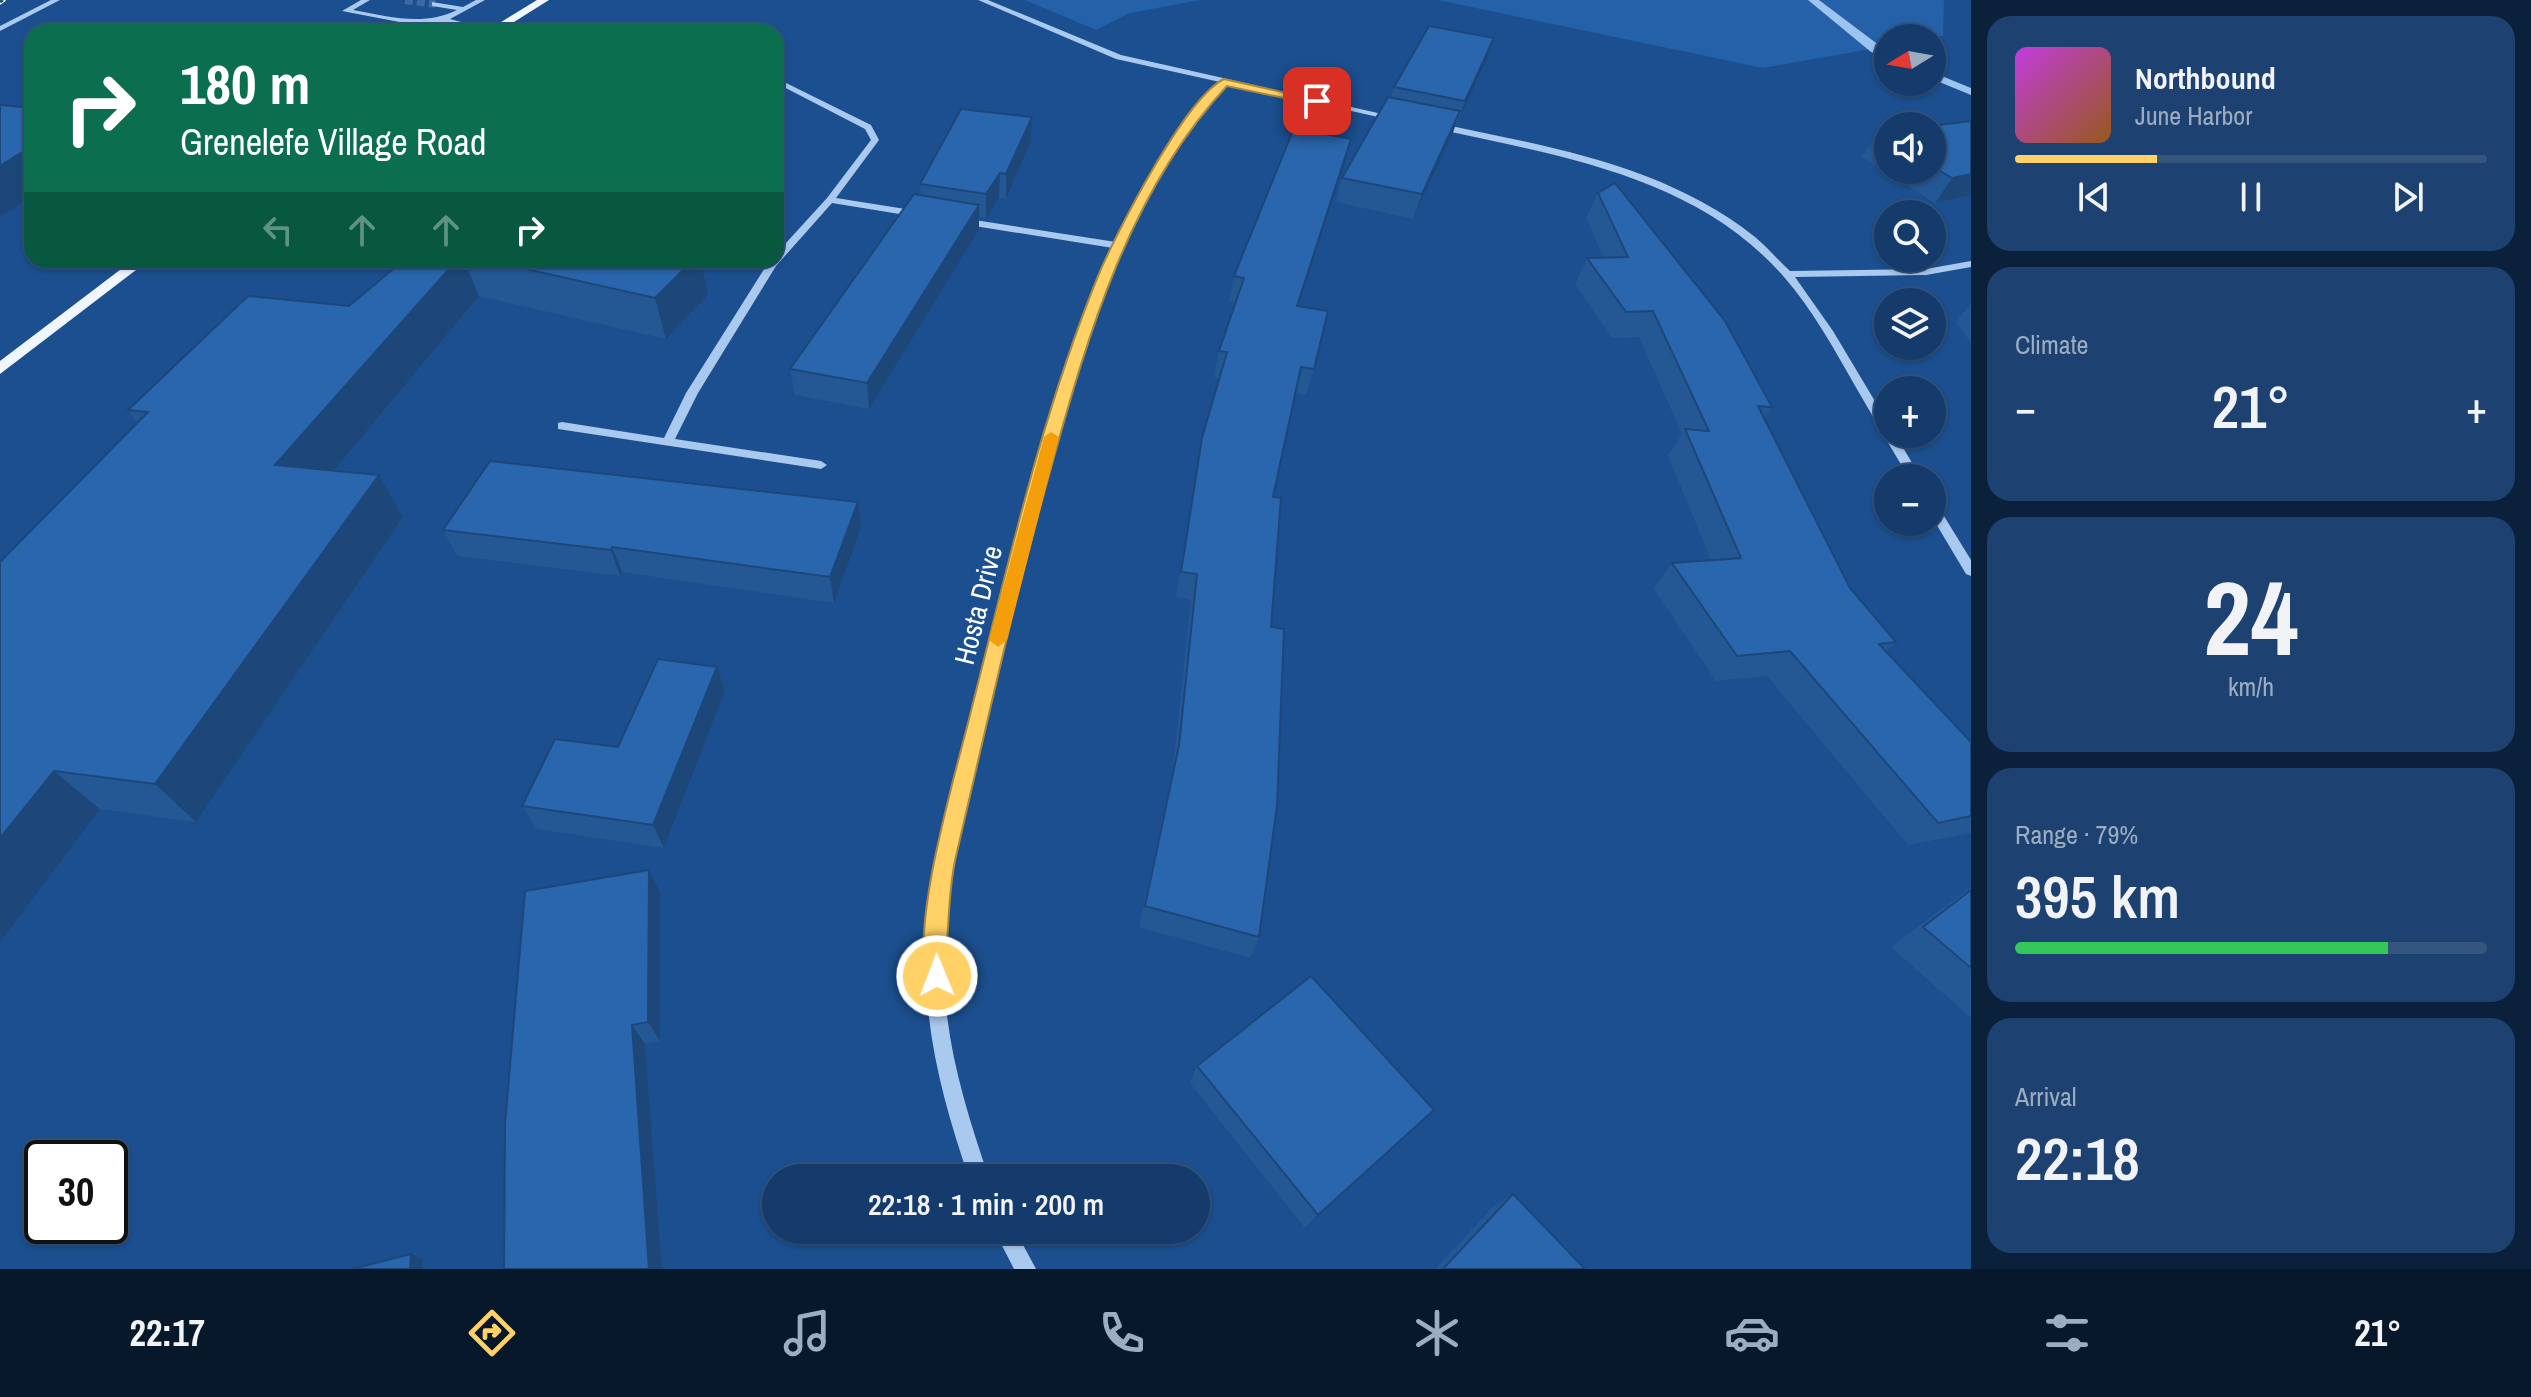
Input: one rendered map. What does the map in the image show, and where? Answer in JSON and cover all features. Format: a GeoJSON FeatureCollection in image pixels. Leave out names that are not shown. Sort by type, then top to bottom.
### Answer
{"type":"FeatureCollection","features":[{"type":"Feature","properties":{"kind":"main road"},"geometry":{"type":"LineString","coordinates":[[504,24],[544,0]]}},
{"type":"Feature","properties":{"kind":"main road"},"geometry":{"type":"LineString","coordinates":[[0,369],[132,268]]}},
{"type":"Feature","properties":{"kind":"street"},"geometry":{"type":"LineString","coordinates":[[0,29],[56,0]]}},
{"type":"Feature","properties":{"kind":"street"},"geometry":{"type":"LineString","coordinates":[[366,0],[346,11],[415,23],[443,20],[459,24]]}},
{"type":"Feature","properties":{"kind":"street"},"geometry":{"type":"LineString","coordinates":[[443,20],[481,0]]}},
{"type":"Feature","properties":{"kind":"street"},"geometry":{"type":"LineString","coordinates":[[982,0],[1119,57],[1410,121]]}},
{"type":"Feature","properties":{"kind":"street"},"geometry":{"type":"LineString","coordinates":[[435,4],[463,9]]}},
{"type":"Feature","properties":{"kind":"street","name":"Hosta Drive"},"geometry":{"type":"LineString","coordinates":[[974,1164],[956,1114],[940,1038],[936,945],[944,861],[1024,532],[1073,363],[1106,273],[1152,183],[1193,116],[1224,82]]}},
{"type":"Feature","properties":{"kind":"street"},"geometry":{"type":"LineString","coordinates":[[784,84],[868,127],[875,140],[830,200],[784,251]]}},
{"type":"Feature","properties":{"kind":"street"},"geometry":{"type":"LineString","coordinates":[[1425,124],[1575,157],[1655,184],[1725,220],[1768,254],[1787,274],[1814,310],[1874,411]]}},
{"type":"Feature","properties":{"kind":"street"},"geometry":{"type":"LineString","coordinates":[[830,200],[925,215]]}},
{"type":"Feature","properties":{"kind":"street"},"geometry":{"type":"LineString","coordinates":[[956,220],[1120,246]]}},
{"type":"Feature","properties":{"kind":"street"},"geometry":{"type":"LineString","coordinates":[[1787,274],[1926,272],[1971,264]]}},
{"type":"Feature","properties":{"kind":"street"},"geometry":{"type":"LineString","coordinates":[[668,442],[692,393],[770,268]]}},
{"type":"Feature","properties":{"kind":"street"},"geometry":{"type":"LineString","coordinates":[[562,426],[821,465]]}},
{"type":"Feature","properties":{"kind":"street"},"geometry":{"type":"LineString","coordinates":[[1946,529],[1971,571]]}},
{"type":"Feature","properties":{"kind":"street"},"geometry":{"type":"LineString","coordinates":[[1012,1244],[1026,1269]]}},
{"type":"Feature","properties":{"kind":"shaded area"},"geometry":{"type":"Polygon","coordinates":[[[1025,0],[1200,0],[1130,13],[1096,30],[1025,0]]]}},
{"type":"Feature","properties":{"kind":"shaded area"},"geometry":{"type":"Polygon","coordinates":[[[1438,0],[1944,0],[1943,24],[1874,24],[1874,48],[1763,68],[1438,0]]]}},
{"type":"Feature","properties":{"kind":"building"},"geometry":{"type":"Polygon","coordinates":[[[1429,26],[1494,38],[1465,101],[1394,87],[1429,26]]]}},
{"type":"Feature","properties":{"kind":"building"},"geometry":{"type":"Polygon","coordinates":[[[1388,97],[1460,111],[1422,194],[1342,178],[1388,97]]]}},
{"type":"Feature","properties":{"kind":"building"},"geometry":{"type":"Polygon","coordinates":[[[0,105],[24,107],[24,151],[0,166],[0,105]]]}},
{"type":"Feature","properties":{"kind":"building"},"geometry":{"type":"Polygon","coordinates":[[[961,109],[1032,117],[1006,174],[1000,173],[986,194],[920,184],[961,109]]]}},
{"type":"Feature","properties":{"kind":"building"},"geometry":{"type":"Polygon","coordinates":[[[1971,121],[1971,174],[1952,178],[1946,174],[1946,124],[1971,121]]]}},
{"type":"Feature","properties":{"kind":"building"},"geometry":{"type":"Polygon","coordinates":[[[1294,128],[1351,139],[1297,306],[1328,311],[1314,369],[1301,367],[1273,497],[1281,498],[1271,627],[1284,629],[1277,806],[1259,937],[1145,906],[1179,745],[1197,574],[1181,572],[1202,438],[1227,352],[1219,351],[1244,278],[1234,276],[1294,128]]]}},
{"type":"Feature","properties":{"kind":"building"},"geometry":{"type":"Polygon","coordinates":[[[1615,183],[1725,321],[1772,407],[1758,406],[1850,588],[1896,642],[1879,644],[1971,742],[1971,816],[1938,823],[1790,651],[1737,656],[1672,563],[1741,558],[1685,429],[1709,431],[1653,311],[1626,312],[1587,258],[1628,257],[1598,193],[1615,183]]]}},
{"type":"Feature","properties":{"kind":"building"},"geometry":{"type":"Polygon","coordinates":[[[914,194],[979,205],[867,383],[790,369],[914,194]]]}},
{"type":"Feature","properties":{"kind":"building"},"geometry":{"type":"Polygon","coordinates":[[[394,268],[450,268],[275,465],[379,475],[155,784],[54,771],[0,838],[0,562],[148,412],[128,410],[248,296],[349,306],[394,268]]]}},
{"type":"Feature","properties":{"kind":"building"},"geometry":{"type":"Polygon","coordinates":[[[522,268],[685,268],[655,298],[522,268]]]}},
{"type":"Feature","properties":{"kind":"building"},"geometry":{"type":"Polygon","coordinates":[[[490,461],[858,502],[830,577],[612,547],[611,550],[443,530],[490,461]]]}},
{"type":"Feature","properties":{"kind":"building"},"geometry":{"type":"Polygon","coordinates":[[[658,659],[717,667],[653,825],[522,806],[555,739],[618,747],[658,659]]]}},
{"type":"Feature","properties":{"kind":"building"},"geometry":{"type":"Polygon","coordinates":[[[649,870],[648,1022],[632,1025],[649,1269],[504,1269],[505,1124],[525,891],[649,870]]]}},
{"type":"Feature","properties":{"kind":"building"},"geometry":{"type":"Polygon","coordinates":[[[1971,890],[1971,968],[1923,927],[1971,890]]]}},
{"type":"Feature","properties":{"kind":"building"},"geometry":{"type":"Polygon","coordinates":[[[1311,976],[1434,1110],[1318,1215],[1197,1066],[1311,976]]]}},
{"type":"Feature","properties":{"kind":"building"},"geometry":{"type":"Polygon","coordinates":[[[1513,1194],[1585,1269],[1443,1269],[1513,1194]]]}},
{"type":"Feature","properties":{"kind":"building"},"geometry":{"type":"Polygon","coordinates":[[[411,1254],[410,1269],[352,1269],[411,1254]]]}},
{"type":"Feature","properties":{"kind":"waterway"},"geometry":{"type":"LineString","coordinates":[[1813,0],[1874,49]]}},
{"type":"Feature","properties":{"kind":"waterway"},"geometry":{"type":"LineString","coordinates":[[1946,81],[1971,92]]}},
{"type":"Feature","properties":{"kind":"tunnel"},"geometry":{"type":"LineString","coordinates":[[405,0],[435,4]]}},
{"type":"Feature","properties":{"kind":"slow traffic"},"geometry":{"type":"LineString","coordinates":[[998,640],[1051,437]]}},
{"type":"Feature","properties":{"kind":"route"},"geometry":{"type":"LineString","coordinates":[[937,976],[936,945],[944,861],[1024,532],[1073,363],[1106,273],[1152,183],[1193,116],[1224,82],[1317,101]]}}]}
